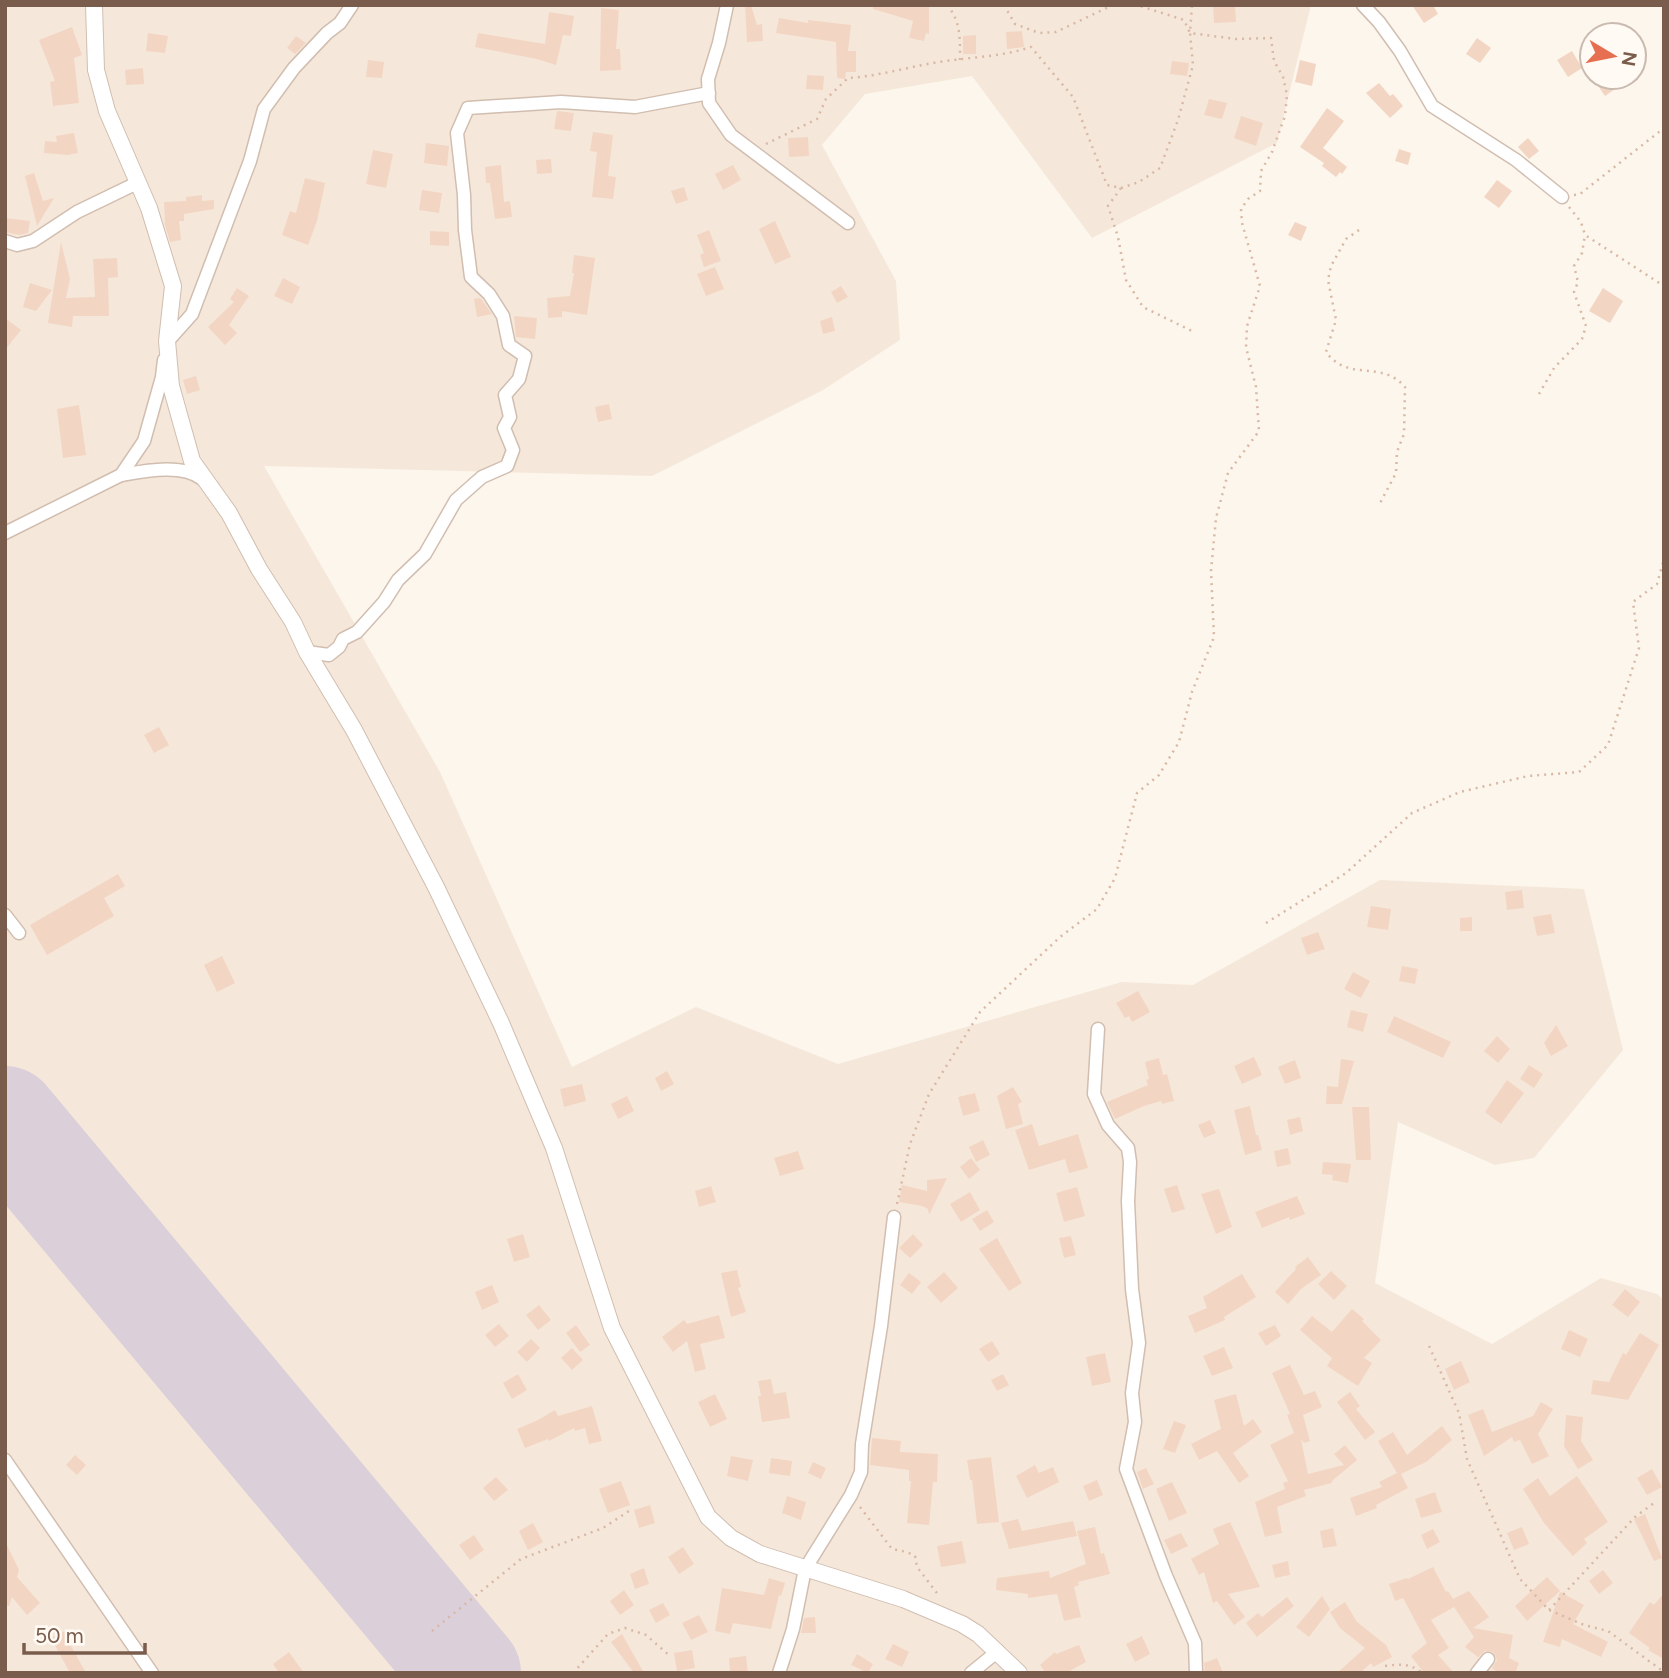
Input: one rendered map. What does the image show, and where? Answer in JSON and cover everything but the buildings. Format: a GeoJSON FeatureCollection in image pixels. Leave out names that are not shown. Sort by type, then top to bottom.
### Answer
{"type":"FeatureCollection","features":[{"type":"Feature","properties":{"kind":"street"},"geometry":{"type":"LineString","coordinates":[[94,5],[96,70],[107,111],[149,208],[173,286],[162,377],[144,441],[121,475]]}},
{"type":"Feature","properties":{"kind":"street"},"geometry":{"type":"LineString","coordinates":[[352,5],[340,23],[294,68],[264,109],[250,161],[192,314],[167,341],[171,386],[192,461],[229,513],[393,802],[500,1023],[554,1148],[612,1328],[708,1517],[731,1538],[760,1554],[903,1600],[961,1624],[978,1634],[1019,1673]]}},
{"type":"Feature","properties":{"kind":"street"},"geometry":{"type":"LineString","coordinates":[[727,5],[708,79],[709,103],[732,135],[848,223]]}},
{"type":"Feature","properties":{"kind":"street"},"geometry":{"type":"LineString","coordinates":[[1363,5],[1380,22],[1400,51],[1432,106],[1516,160],[1562,197]]}},
{"type":"Feature","properties":{"kind":"street"},"geometry":{"type":"LineString","coordinates":[[307,652],[328,655],[339,647],[343,639],[357,632],[384,602],[398,580],[425,554],[456,500],[482,477],[507,466],[513,450],[505,428],[510,417],[505,395],[519,379],[525,356],[509,345],[503,316],[489,294],[471,277],[464,230],[464,195],[457,132],[468,108],[561,102],[635,107],[709,93]]}},
{"type":"Feature","properties":{"kind":"street"},"geometry":{"type":"LineString","coordinates":[[5,241],[17,244],[33,241],[77,212],[137,183]]}},
{"type":"Feature","properties":{"kind":"street"},"geometry":{"type":"LineString","coordinates":[[5,533],[121,475],[143,471],[193,472],[211,488]]}},
{"type":"Feature","properties":{"kind":"street"},"geometry":{"type":"LineString","coordinates":[[5,915],[19,933]]}},
{"type":"Feature","properties":{"kind":"street"},"geometry":{"type":"LineString","coordinates":[[1098,1029],[1094,1094],[1108,1125],[1128,1148],[1130,1162],[1128,1201],[1132,1289],[1139,1343],[1132,1393],[1135,1422],[1126,1469],[1166,1576],[1195,1643],[1196,1673]]}},
{"type":"Feature","properties":{"kind":"street"},"geometry":{"type":"LineString","coordinates":[[779,1673],[793,1629],[805,1569],[851,1495],[861,1472],[862,1444],[881,1326],[894,1217]]}},
{"type":"Feature","properties":{"kind":"street"},"geometry":{"type":"LineString","coordinates":[[5,1460],[152,1673]]}},
{"type":"Feature","properties":{"kind":"street"},"geometry":{"type":"LineString","coordinates":[[971,1673],[998,1651]]}},
{"type":"Feature","properties":{"kind":"street"},"geometry":{"type":"LineString","coordinates":[[1477,1673],[1488,1659]]}},
{"type":"Feature","properties":{"kind":"path"},"geometry":{"type":"LineString","coordinates":[[947,5],[956,15],[960,61]]}},
{"type":"Feature","properties":{"kind":"path"},"geometry":{"type":"LineString","coordinates":[[1004,5],[1015,24],[1040,33],[1056,32],[1113,5]]}},
{"type":"Feature","properties":{"kind":"path"},"geometry":{"type":"LineString","coordinates":[[1137,5],[1184,20],[1190,33]]}},
{"type":"Feature","properties":{"kind":"path"},"geometry":{"type":"LineString","coordinates":[[759,146],[774,142],[817,119],[826,99],[848,78],[875,76],[940,62],[1006,55],[1031,47],[1073,97],[1107,185],[1121,188],[1139,182],[1160,169],[1178,120],[1193,65],[1190,33],[1192,5]]}},
{"type":"Feature","properties":{"kind":"path"},"geometry":{"type":"LineString","coordinates":[[894,1217],[910,1144],[929,1094],[980,1012],[1060,937],[1097,909],[1115,878],[1137,793],[1159,775],[1179,742],[1192,692],[1214,637],[1211,571],[1216,518],[1228,473],[1259,431],[1256,387],[1246,347],[1247,326],[1259,286],[1242,223],[1241,209],[1248,199],[1260,191],[1261,172],[1272,152],[1285,116],[1287,95],[1283,77],[1274,61],[1271,38],[1236,39],[1190,33]]}},
{"type":"Feature","properties":{"kind":"path"},"geometry":{"type":"LineString","coordinates":[[1539,394],[1554,368],[1582,338],[1586,326],[1574,292],[1578,282],[1574,266],[1582,253],[1585,235],[1581,222],[1562,197],[1580,194],[1664,128]]}},
{"type":"Feature","properties":{"kind":"path"},"geometry":{"type":"LineString","coordinates":[[1121,188],[1108,206],[1118,237],[1126,280],[1143,307],[1194,332]]}},
{"type":"Feature","properties":{"kind":"path"},"geometry":{"type":"LineString","coordinates":[[1359,230],[1346,239],[1331,266],[1328,280],[1336,320],[1326,352],[1335,364],[1353,370],[1378,371],[1397,378],[1405,387],[1404,434],[1397,452],[1395,473],[1379,505]]}},
{"type":"Feature","properties":{"kind":"path"},"geometry":{"type":"LineString","coordinates":[[1585,235],[1664,285]]}},
{"type":"Feature","properties":{"kind":"path"},"geometry":{"type":"LineString","coordinates":[[1266,923],[1346,873],[1412,813],[1471,789],[1528,776],[1579,772],[1608,745],[1639,648],[1633,602],[1657,584],[1664,559]]}},
{"type":"Feature","properties":{"kind":"path"},"geometry":{"type":"LineString","coordinates":[[1429,1346],[1459,1413],[1467,1459],[1520,1579],[1549,1610],[1608,1632],[1664,1672]]}},
{"type":"Feature","properties":{"kind":"path"},"geometry":{"type":"LineString","coordinates":[[851,1495],[892,1549],[915,1556],[916,1567],[961,1624]]}},
{"type":"Feature","properties":{"kind":"path"},"geometry":{"type":"LineString","coordinates":[[1549,1610],[1635,1517],[1654,1503]]}},
{"type":"Feature","properties":{"kind":"path"},"geometry":{"type":"LineString","coordinates":[[432,1631],[520,1559],[603,1528],[632,1509]]}},
{"type":"Feature","properties":{"kind":"path"},"geometry":{"type":"LineString","coordinates":[[573,1673],[608,1634],[625,1628],[646,1635],[670,1656]]}},
{"type":"Feature","properties":{"kind":"path"},"geometry":{"type":"LineString","coordinates":[[1385,1666],[1402,1664],[1415,1667],[1422,1673]]}},
{"type":"Feature","properties":{"kind":"shaded area"},"geometry":{"type":"Polygon","coordinates":[[[5,5],[1311,5],[1277,143],[1092,238],[972,76],[865,94],[822,145],[896,281],[900,340],[823,390],[652,476],[264,466],[440,772],[572,1067],[696,1007],[838,1064],[1122,982],[1193,985],[1380,880],[1584,889],[1623,1050],[1534,1158],[1495,1165],[1398,1122],[1375,1283],[1492,1344],[1601,1278],[1657,1294],[1664,1300],[1664,1673],[5,1673],[5,5]]]}},
{"type":"Feature","properties":{"kind":"runway"},"geometry":{"type":"LineString","coordinates":[[5,1120],[467,1673]]}}]}
